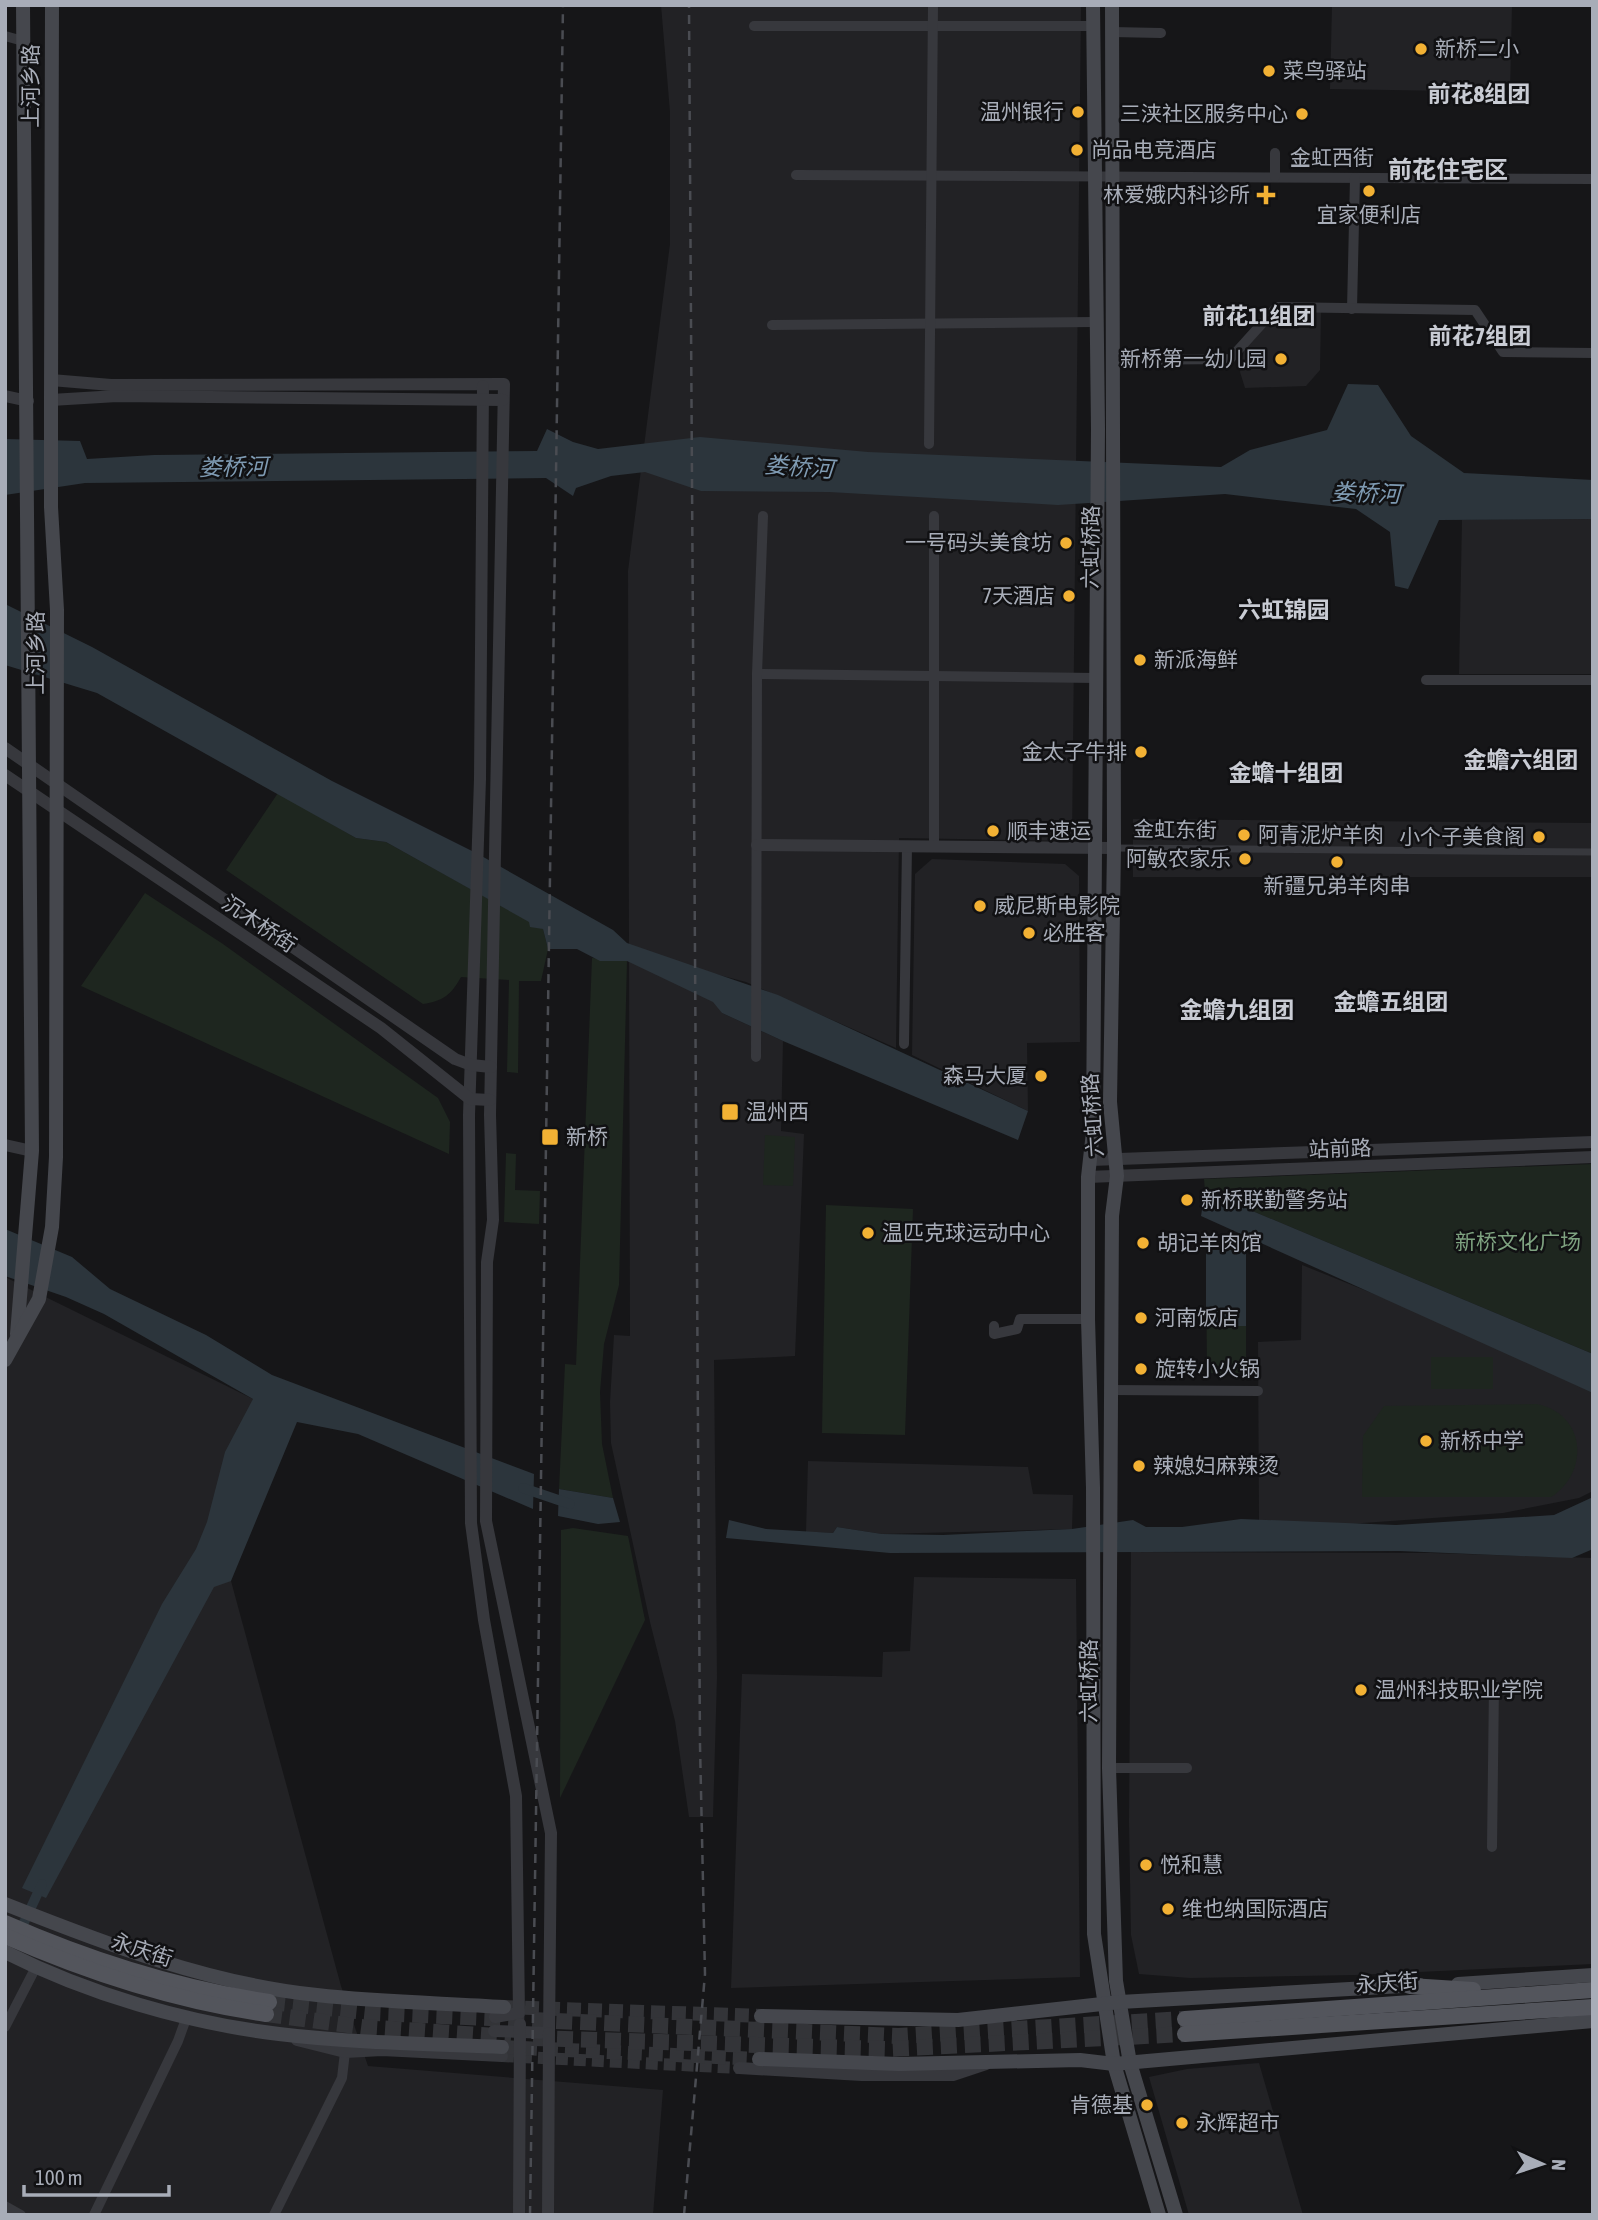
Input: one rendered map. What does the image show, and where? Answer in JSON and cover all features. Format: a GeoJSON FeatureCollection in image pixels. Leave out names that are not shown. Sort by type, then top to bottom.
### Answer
{"type":"FeatureCollection","features":[{"type":"Feature","properties":{"kind":"main road","name":"上河乡路"},"geometry":{"type":"LineString","coordinates":[[17,1335],[18,1296],[28,1218],[32,1151],[23,5]]}},
{"type":"Feature","properties":{"kind":"main road","name":"上河乡路"},"geometry":{"type":"LineString","coordinates":[[17,1335],[39,1299],[52,1227],[56,1157],[57,610],[51,507],[52,5]]}},
{"type":"Feature","properties":{"kind":"main road","name":"六虹桥路"},"geometry":{"type":"LineString","coordinates":[[1093,5],[1094,322],[1098,428],[1096,848],[1091,1160],[1088,1177],[1088,1320],[1094,1934],[1114,2064],[1159,2215]]}},
{"type":"Feature","properties":{"kind":"main road","name":"六虹桥路"},"geometry":{"type":"LineString","coordinates":[[1112,5],[1114,849],[1110,1102],[1117,1176],[1112,1216],[1109,1768],[1116,1981],[1130,2063],[1176,2215]]}},
{"type":"Feature","properties":{"kind":"main road"},"geometry":{"type":"LineString","coordinates":[[5,1360],[17,1335]]}},
{"type":"Feature","properties":{"kind":"main road"},"geometry":{"type":"LineString","coordinates":[[10,1906],[118,1949],[210,1975],[318,1996],[500,2012]]}},
{"type":"Feature","properties":{"kind":"main road","name":"永庆街"},"geometry":{"type":"LineString","coordinates":[[5,1923],[19,1947]]}},
{"type":"Feature","properties":{"kind":"main road","name":"永庆街"},"geometry":{"type":"LineString","coordinates":[[5,1936],[19,1947],[162,1979],[268,2008]]}},
{"type":"Feature","properties":{"kind":"main road"},"geometry":{"type":"LineString","coordinates":[[19,1947],[36,1968],[140,2004],[187,2015],[277,2034],[502,2052]]}},
{"type":"Feature","properties":{"kind":"main road"},"geometry":{"type":"LineString","coordinates":[[761,2016],[958,2020],[1120,2002],[1593,1975]]}},
{"type":"Feature","properties":{"kind":"main road"},"geometry":{"type":"LineString","coordinates":[[1410,1986],[1532,1994]]}},
{"type":"Feature","properties":{"kind":"main road","name":"永庆街"},"geometry":{"type":"LineString","coordinates":[[1593,1990],[1185,2026],[1593,2007]]}},
{"type":"Feature","properties":{"kind":"main road"},"geometry":{"type":"LineString","coordinates":[[760,2059],[898,2064],[1080,2060],[1114,2064],[1593,2021]]}},
{"type":"Feature","properties":{"kind":"street"},"geometry":{"type":"LineString","coordinates":[[929,444],[933,5]]}},
{"type":"Feature","properties":{"kind":"street"},"geometry":{"type":"LineString","coordinates":[[754,26],[1093,26]]}},
{"type":"Feature","properties":{"kind":"street"},"geometry":{"type":"LineString","coordinates":[[1112,32],[1161,33]]}},
{"type":"Feature","properties":{"kind":"street"},"geometry":{"type":"LineString","coordinates":[[5,36],[23,41]]}},
{"type":"Feature","properties":{"kind":"street"},"geometry":{"type":"LineString","coordinates":[[1275,153],[1275,177]]}},
{"type":"Feature","properties":{"kind":"street","name":"金虹西街"},"geometry":{"type":"LineString","coordinates":[[796,175],[1593,179]]}},
{"type":"Feature","properties":{"kind":"street"},"geometry":{"type":"LineString","coordinates":[[1352,309],[1355,178]]}},
{"type":"Feature","properties":{"kind":"street"},"geometry":{"type":"LineString","coordinates":[[1113,360],[1230,359],[1277,307],[1475,310],[1503,352],[1593,353]]}},
{"type":"Feature","properties":{"kind":"street"},"geometry":{"type":"LineString","coordinates":[[772,325],[1094,322]]}},
{"type":"Feature","properties":{"kind":"street"},"geometry":{"type":"LineString","coordinates":[[51,380],[111,385],[482,393]]}},
{"type":"Feature","properties":{"kind":"street"},"geometry":{"type":"LineString","coordinates":[[51,400],[117,396],[482,393],[504,384],[491,1067],[493,1220],[487,1262],[486,1521],[551,1833],[548,2215]]}},
{"type":"Feature","properties":{"kind":"street"},"geometry":{"type":"LineString","coordinates":[[482,393],[484,512],[480,752],[470,1099],[471,1523],[484,1620],[516,1796],[521,2031],[519,2215]]}},
{"type":"Feature","properties":{"kind":"street"},"geometry":{"type":"LineString","coordinates":[[5,396],[28,401]]}},
{"type":"Feature","properties":{"kind":"street"},"geometry":{"type":"LineString","coordinates":[[756,1057],[757,674],[763,516]]}},
{"type":"Feature","properties":{"kind":"street"},"geometry":{"type":"LineString","coordinates":[[933,845],[934,516]]}},
{"type":"Feature","properties":{"kind":"street"},"geometry":{"type":"LineString","coordinates":[[757,674],[1096,678]]}},
{"type":"Feature","properties":{"kind":"street"},"geometry":{"type":"LineString","coordinates":[[1426,680],[1593,680]]}},
{"type":"Feature","properties":{"kind":"street","name":"沉木桥街"},"geometry":{"type":"LineString","coordinates":[[5,748],[455,1059],[471,1065],[491,1067]]}},
{"type":"Feature","properties":{"kind":"street","name":"沉木桥街"},"geometry":{"type":"LineString","coordinates":[[5,775],[381,1028],[470,1099]]}},
{"type":"Feature","properties":{"kind":"street","name":"金虹东街"},"geometry":{"type":"LineString","coordinates":[[757,845],[1593,852]]}},
{"type":"Feature","properties":{"kind":"street"},"geometry":{"type":"LineString","coordinates":[[904,1044],[907,846]]}},
{"type":"Feature","properties":{"kind":"street"},"geometry":{"type":"LineString","coordinates":[[470,1099],[491,1100]]}},
{"type":"Feature","properties":{"kind":"street","name":"站前路"},"geometry":{"type":"LineString","coordinates":[[1091,1160],[1593,1142]]}},
{"type":"Feature","properties":{"kind":"street"},"geometry":{"type":"LineString","coordinates":[[5,1145],[32,1151]]}},
{"type":"Feature","properties":{"kind":"street","name":"站前路"},"geometry":{"type":"LineString","coordinates":[[1088,1177],[1593,1157]]}},
{"type":"Feature","properties":{"kind":"street"},"geometry":{"type":"LineString","coordinates":[[994,1326],[993,1334],[1017,1329],[1020,1319],[1088,1320]]}},
{"type":"Feature","properties":{"kind":"street"},"geometry":{"type":"LineString","coordinates":[[1110,1390],[1258,1391]]}},
{"type":"Feature","properties":{"kind":"street"},"geometry":{"type":"LineString","coordinates":[[1492,1847],[1494,1685]]}},
{"type":"Feature","properties":{"kind":"street"},"geometry":{"type":"LineString","coordinates":[[1109,1768],[1187,1768]]}},
{"type":"Feature","properties":{"kind":"street"},"geometry":{"type":"LineString","coordinates":[[5,2027],[36,1968]]}},
{"type":"Feature","properties":{"kind":"street"},"geometry":{"type":"LineString","coordinates":[[500,2012],[519,2013]]}},
{"type":"Feature","properties":{"kind":"street"},"geometry":{"type":"LineString","coordinates":[[94,2215],[187,2015]]}},
{"type":"Feature","properties":{"kind":"street"},"geometry":{"type":"LineString","coordinates":[[494,2031],[549,2033]]}},
{"type":"Feature","properties":{"kind":"street"},"geometry":{"type":"LineString","coordinates":[[277,2034],[345,2052],[502,2052]]}},
{"type":"Feature","properties":{"kind":"street"},"geometry":{"type":"LineString","coordinates":[[274,2215],[342,2078],[345,2052]]}},
{"type":"Feature","properties":{"kind":"street"},"geometry":{"type":"LineString","coordinates":[[739,2068],[862,2075],[953,2075],[990,2063]]}},
{"type":"Feature","properties":{"kind":"street"},"geometry":{"type":"LineString","coordinates":[[5,2206],[21,2215]]}},
{"type":"Feature","properties":{"kind":"shaded area"},"geometry":{"type":"Polygon","coordinates":[[[661,5],[1081,5],[1072,841],[899,838],[896,1048],[746,982],[715,974],[722,1013],[783,1041],[781,1131],[804,1134],[795,1356],[714,1360],[717,1677],[713,1817],[689,1817],[675,1721],[650,1622],[611,1443],[610,1402],[614,1335],[630,1336],[628,571],[670,244],[670,112],[661,5]]]}},
{"type":"Feature","properties":{"kind":"shaded area","name":"新桥二小"},"geometry":{"type":"Polygon","coordinates":[[[1512,5],[1510,92],[1330,89],[1332,6],[1512,5]]]}},
{"type":"Feature","properties":{"kind":"shaded area","name":"新桥第一幼儿园"},"geometry":{"type":"Polygon","coordinates":[[[1281,311],[1321,312],[1320,370],[1306,386],[1245,388],[1240,372],[1244,348],[1281,311]]]}},
{"type":"Feature","properties":{"kind":"shaded area"},"geometry":{"type":"Polygon","coordinates":[[[1593,519],[1593,674],[1459,674],[1462,520],[1593,519]]]}},
{"type":"Feature","properties":{"kind":"shaded area"},"geometry":{"type":"Polygon","coordinates":[[[1133,819],[1593,823],[1593,877],[1133,877],[1133,819]]]}},
{"type":"Feature","properties":{"kind":"shaded area"},"geometry":{"type":"Polygon","coordinates":[[[932,859],[1065,864],[1079,876],[1080,1042],[1027,1043],[1028,1111],[912,1055],[915,874],[932,859]]]}},
{"type":"Feature","properties":{"kind":"shaded area","name":"新桥中学"},"geometry":{"type":"Polygon","coordinates":[[[1302,1265],[1439,1320],[1593,1392],[1593,1491],[1579,1498],[1503,1513],[1349,1524],[1259,1521],[1258,1342],[1301,1340],[1302,1265]]]}},
{"type":"Feature","properties":{"kind":"shaded area"},"geometry":{"type":"Polygon","coordinates":[[[5,1277],[253,1399],[231,1581],[341,1986],[368,2066],[663,2090],[653,2215],[5,2215],[5,1277]]]}},
{"type":"Feature","properties":{"kind":"shaded area"},"geometry":{"type":"Polygon","coordinates":[[[808,1461],[1028,1467],[1033,1494],[1073,1495],[1072,1529],[882,1534],[837,1527],[833,1533],[806,1532],[808,1461]]]}},
{"type":"Feature","properties":{"kind":"shaded area","name":"温州科技职业学院"},"geometry":{"type":"Polygon","coordinates":[[[1131,1552],[1431,1553],[1593,1558],[1593,1964],[1355,1975],[1190,1978],[1139,1974],[1131,1935],[1131,1552]]]}},
{"type":"Feature","properties":{"kind":"shaded area"},"geometry":{"type":"Polygon","coordinates":[[[914,1577],[1076,1579],[1080,1977],[731,1988],[742,1674],[882,1677],[883,1652],[910,1651],[914,1577]]]}},
{"type":"Feature","properties":{"kind":"shaded area"},"geometry":{"type":"Polygon","coordinates":[[[1259,2063],[1303,2215],[1189,2215],[1149,2077],[1187,2069],[1259,2063]]]}},
{"type":"Feature","properties":{"kind":"green space"},"geometry":{"type":"Polygon","coordinates":[[[278,793],[356,838],[386,842],[543,929],[548,949],[541,981],[519,981],[518,1073],[507,1072],[509,980],[461,977],[446,996],[423,1004],[226,870],[278,793]]]}},
{"type":"Feature","properties":{"kind":"green space"},"geometry":{"type":"Polygon","coordinates":[[[145,893],[223,944],[438,1098],[450,1122],[449,1154],[81,986],[145,893]]]}},
{"type":"Feature","properties":{"kind":"green space"},"geometry":{"type":"Polygon","coordinates":[[[592,958],[627,961],[619,1285],[604,1344],[600,1392],[602,1444],[613,1498],[559,1489],[565,1364],[576,1365],[592,958]]]}},
{"type":"Feature","properties":{"kind":"green space"},"geometry":{"type":"Polygon","coordinates":[[[765,1135],[795,1137],[793,1186],[763,1185],[765,1135]]]}},
{"type":"Feature","properties":{"kind":"green space"},"geometry":{"type":"Polygon","coordinates":[[[506,1153],[516,1154],[515,1190],[540,1191],[539,1224],[504,1222],[506,1153]]]}},
{"type":"Feature","properties":{"kind":"green space","name":"新桥文化广场"},"geometry":{"type":"Polygon","coordinates":[[[1593,1164],[1593,1354],[1205,1191],[1204,1179],[1593,1164]]]}},
{"type":"Feature","properties":{"kind":"green space"},"geometry":{"type":"Polygon","coordinates":[[[826,1205],[913,1209],[905,1435],[822,1433],[826,1205]]]}},
{"type":"Feature","properties":{"kind":"green space"},"geometry":{"type":"Polygon","coordinates":[[[1206,1250],[1246,1250],[1246,1373],[1207,1373],[1206,1250]]]}},
{"type":"Feature","properties":{"kind":"green space"},"geometry":{"type":"Polygon","coordinates":[[[1431,1357],[1493,1357],[1493,1389],[1431,1389],[1431,1357]]]}},
{"type":"Feature","properties":{"kind":"green space"},"geometry":{"type":"Polygon","coordinates":[[[1536,1404],[1553,1410],[1565,1419],[1577,1444],[1577,1459],[1572,1473],[1564,1486],[1551,1497],[1362,1497],[1363,1436],[1384,1406],[1536,1404]]]}},
{"type":"Feature","properties":{"kind":"green space"},"geometry":{"type":"Polygon","coordinates":[[[573,1528],[628,1536],[645,1620],[560,1798],[561,1530],[573,1528]]]}},
{"type":"Feature","properties":{"kind":"water","name":"娄桥河"},"geometry":{"type":"Polygon","coordinates":[[[1348,384],[1378,385],[1411,436],[1464,473],[1593,480],[1593,519],[1439,520],[1408,589],[1395,586],[1390,532],[1356,509],[1225,494],[1058,505],[829,492],[701,491],[645,472],[611,476],[576,488],[573,496],[546,478],[85,483],[5,495],[5,439],[80,441],[87,459],[154,455],[537,451],[547,429],[573,442],[598,449],[700,437],[868,452],[1221,467],[1250,450],[1327,430],[1348,384]]]}},
{"type":"Feature","properties":{"kind":"water"},"geometry":{"type":"Polygon","coordinates":[[[5,604],[92,647],[332,781],[478,854],[613,930],[627,943],[778,995],[1028,1111],[1018,1140],[783,1041],[722,1013],[713,1002],[627,961],[600,961],[577,949],[548,949],[543,929],[530,927],[529,922],[386,842],[356,838],[97,693],[5,665],[5,604]]]}},
{"type":"Feature","properties":{"kind":"water"},"geometry":{"type":"Polygon","coordinates":[[[1205,1191],[1593,1354],[1593,1393],[1201,1216],[1205,1191]]]}},
{"type":"Feature","properties":{"kind":"water"},"geometry":{"type":"Polygon","coordinates":[[[5,1229],[72,1257],[110,1289],[206,1335],[272,1375],[534,1474],[533,1509],[358,1434],[297,1422],[231,1581],[214,1587],[46,1898],[22,1888],[162,1604],[196,1549],[207,1522],[225,1452],[253,1399],[104,1314],[66,1297],[5,1276],[5,1229]]]}},
{"type":"Feature","properties":{"kind":"water"},"geometry":{"type":"Polygon","coordinates":[[[1206,1250],[1246,1250],[1246,1326],[1206,1326],[1206,1250]]]}},
{"type":"Feature","properties":{"kind":"water"},"geometry":{"type":"Polygon","coordinates":[[[559,1489],[613,1498],[620,1522],[598,1524],[558,1516],[559,1489]]]}},
{"type":"Feature","properties":{"kind":"water"},"geometry":{"type":"Polygon","coordinates":[[[1593,1497],[1593,1549],[1572,1558],[1400,1551],[890,1553],[726,1538],[729,1520],[766,1529],[833,1533],[837,1527],[882,1534],[943,1535],[1072,1529],[1133,1520],[1146,1527],[1182,1527],[1241,1519],[1396,1525],[1554,1515],[1593,1497]]]}},
{"type":"Feature","properties":{"kind":"waterway"},"geometry":{"type":"LineString","coordinates":[[523,1488],[570,1504]]}},
{"type":"Feature","properties":{"kind":"waterway"},"geometry":{"type":"LineString","coordinates":[[19,1933],[42,1884]]}},
{"type":"Feature","properties":{"kind":"tunnel"},"geometry":{"type":"LineString","coordinates":[[269,2002],[375,2013],[898,2036],[1185,2019]]}},
{"type":"Feature","properties":{"kind":"tunnel"},"geometry":{"type":"LineString","coordinates":[[504,2007],[761,2016]]}},
{"type":"Feature","properties":{"kind":"tunnel"},"geometry":{"type":"LineString","coordinates":[[266,2014],[362,2027],[511,2037]]}},
{"type":"Feature","properties":{"kind":"tunnel"},"geometry":{"type":"LineString","coordinates":[[533,2038],[888,2049],[1185,2034]]}},
{"type":"Feature","properties":{"kind":"tunnel"},"geometry":{"type":"LineString","coordinates":[[502,2047],[759,2059]]}},
{"type":"Feature","properties":{"kind":"tunnel"},"geometry":{"type":"LineString","coordinates":[[502,2056],[739,2068]]}},
{"type":"Feature","properties":{"kind":"railway"},"geometry":{"type":"LineString","coordinates":[[530,2215],[563,5]]}},
{"type":"Feature","properties":{"kind":"railway"},"geometry":{"type":"LineString","coordinates":[[684,2215],[705,1974],[700,1745],[689,5]]}},
{"type":"Feature","properties":{"kind":"place","name":"新桥二小"},"geometry":{"type":"Point","coordinates":[1421,49]}},
{"type":"Feature","properties":{"kind":"place","name":"菜鸟驿站"},"geometry":{"type":"Point","coordinates":[1269,71]}},
{"type":"Feature","properties":{"kind":"place","name":"温州银行"},"geometry":{"type":"Point","coordinates":[1078,112]}},
{"type":"Feature","properties":{"kind":"place","name":"三浃社区服务中心"},"geometry":{"type":"Point","coordinates":[1302,114]}},
{"type":"Feature","properties":{"kind":"place","name":"尚品电竞酒店"},"geometry":{"type":"Point","coordinates":[1077,150]}},
{"type":"Feature","properties":{"kind":"place","name":"宜家便利店"},"geometry":{"type":"Point","coordinates":[1369,191]}},
{"type":"Feature","properties":{"kind":"place","name":"林爱娥内科诊所"},"geometry":{"type":"Point","coordinates":[1266,195]}},
{"type":"Feature","properties":{"kind":"place","name":"新桥第一幼儿园"},"geometry":{"type":"Point","coordinates":[1281,359]}},
{"type":"Feature","properties":{"kind":"place","name":"一号码头美食坊"},"geometry":{"type":"Point","coordinates":[1066,543]}},
{"type":"Feature","properties":{"kind":"place","name":"7天酒店"},"geometry":{"type":"Point","coordinates":[1069,596]}},
{"type":"Feature","properties":{"kind":"place","name":"新派海鲜"},"geometry":{"type":"Point","coordinates":[1140,660]}},
{"type":"Feature","properties":{"kind":"place","name":"金太子牛排"},"geometry":{"type":"Point","coordinates":[1141,752]}},
{"type":"Feature","properties":{"kind":"place","name":"顺丰速运"},"geometry":{"type":"Point","coordinates":[993,831]}},
{"type":"Feature","properties":{"kind":"place","name":"阿青泥炉羊肉"},"geometry":{"type":"Point","coordinates":[1244,835]}},
{"type":"Feature","properties":{"kind":"place","name":"小个子美食阁"},"geometry":{"type":"Point","coordinates":[1539,837]}},
{"type":"Feature","properties":{"kind":"place","name":"阿敏农家乐"},"geometry":{"type":"Point","coordinates":[1245,859]}},
{"type":"Feature","properties":{"kind":"place","name":"新疆兄弟羊肉串"},"geometry":{"type":"Point","coordinates":[1337,862]}},
{"type":"Feature","properties":{"kind":"place","name":"威尼斯电影院"},"geometry":{"type":"Point","coordinates":[980,906]}},
{"type":"Feature","properties":{"kind":"place","name":"必胜客"},"geometry":{"type":"Point","coordinates":[1029,933]}},
{"type":"Feature","properties":{"kind":"place","name":"森马大厦"},"geometry":{"type":"Point","coordinates":[1041,1076]}},
{"type":"Feature","properties":{"kind":"place","name":"温州西"},"geometry":{"type":"Point","coordinates":[730,1112]}},
{"type":"Feature","properties":{"kind":"place","name":"新桥"},"geometry":{"type":"Point","coordinates":[550,1137]}},
{"type":"Feature","properties":{"kind":"place","name":"新桥联勤警务站"},"geometry":{"type":"Point","coordinates":[1187,1200]}},
{"type":"Feature","properties":{"kind":"place","name":"温匹克球运动中心"},"geometry":{"type":"Point","coordinates":[868,1233]}},
{"type":"Feature","properties":{"kind":"place","name":"胡记羊肉馆"},"geometry":{"type":"Point","coordinates":[1143,1243]}},
{"type":"Feature","properties":{"kind":"place","name":"河南饭店"},"geometry":{"type":"Point","coordinates":[1141,1318]}},
{"type":"Feature","properties":{"kind":"place","name":"旋转小火锅"},"geometry":{"type":"Point","coordinates":[1141,1369]}},
{"type":"Feature","properties":{"kind":"place","name":"新桥中学"},"geometry":{"type":"Point","coordinates":[1426,1441]}},
{"type":"Feature","properties":{"kind":"place","name":"辣媳妇麻辣烫"},"geometry":{"type":"Point","coordinates":[1139,1466]}},
{"type":"Feature","properties":{"kind":"place","name":"温州科技职业学院"},"geometry":{"type":"Point","coordinates":[1361,1690]}},
{"type":"Feature","properties":{"kind":"place","name":"悦和慧"},"geometry":{"type":"Point","coordinates":[1146,1865]}},
{"type":"Feature","properties":{"kind":"place","name":"维也纳国际酒店"},"geometry":{"type":"Point","coordinates":[1168,1909]}},
{"type":"Feature","properties":{"kind":"place","name":"肯德基"},"geometry":{"type":"Point","coordinates":[1147,2105]}},
{"type":"Feature","properties":{"kind":"place","name":"永辉超市"},"geometry":{"type":"Point","coordinates":[1182,2123]}},
{"type":"Feature","properties":{"kind":"district","name":"前花8组团"},"geometry":{"type":"Point","coordinates":[1479,94]}},
{"type":"Feature","properties":{"kind":"district","name":"前花住宅区"},"geometry":{"type":"Point","coordinates":[1448,170]}},
{"type":"Feature","properties":{"kind":"district","name":"前花11组团"},"geometry":{"type":"Point","coordinates":[1259,316]}},
{"type":"Feature","properties":{"kind":"district","name":"前花7组团"},"geometry":{"type":"Point","coordinates":[1480,336]}},
{"type":"Feature","properties":{"kind":"district","name":"六虹锦园"},"geometry":{"type":"Point","coordinates":[1284,610]}},
{"type":"Feature","properties":{"kind":"district","name":"金蟾六组团"},"geometry":{"type":"Point","coordinates":[1521,760]}},
{"type":"Feature","properties":{"kind":"district","name":"金蟾十组团"},"geometry":{"type":"Point","coordinates":[1286,773]}},
{"type":"Feature","properties":{"kind":"district","name":"金蟾五组团"},"geometry":{"type":"Point","coordinates":[1391,1002]}},
{"type":"Feature","properties":{"kind":"district","name":"金蟾九组团"},"geometry":{"type":"Point","coordinates":[1237,1010]}}]}
